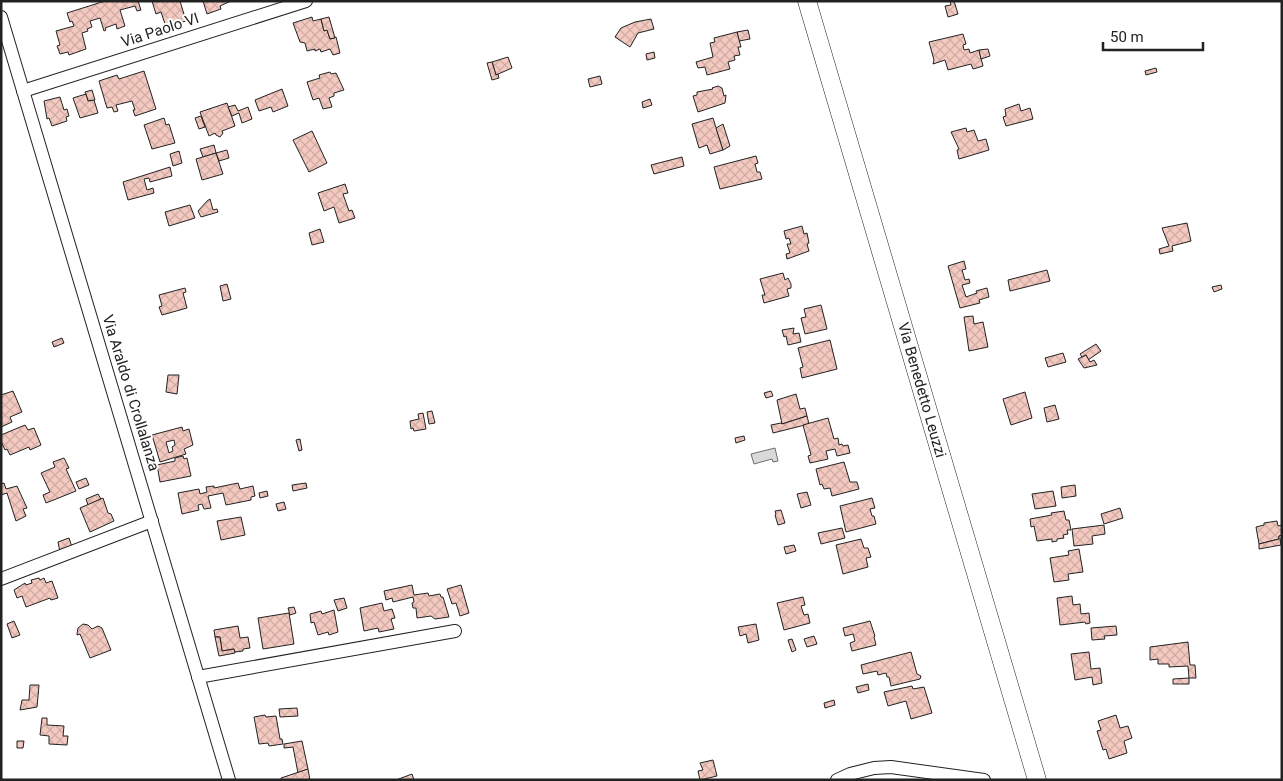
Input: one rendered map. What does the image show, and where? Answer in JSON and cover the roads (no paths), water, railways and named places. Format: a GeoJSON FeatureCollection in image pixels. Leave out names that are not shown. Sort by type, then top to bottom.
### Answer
{"type":"FeatureCollection","features":[{"type":"Feature","properties":{"kind":"street","name":"Via Paolo VI"},"geometry":{"type":"LineString","coordinates":[[23,91],[306,1]]}},
{"type":"Feature","properties":{"kind":"street","name":"Via Benedetto Leuzzi"},"geometry":{"type":"LineString","coordinates":[[807,1],[1037,780]]}},
{"type":"Feature","properties":{"kind":"street","name":"Via Araldo di Crollalanza"},"geometry":{"type":"LineString","coordinates":[[1,16],[229,780]]}},
{"type":"Feature","properties":{"kind":"street"},"geometry":{"type":"LineString","coordinates":[[1,579],[152,521]]}},
{"type":"Feature","properties":{"kind":"street"},"geometry":{"type":"LineString","coordinates":[[198,677],[455,631]]}},
{"type":"Feature","properties":{"kind":"street"},"geometry":{"type":"LineString","coordinates":[[837,780],[850,774],[874,768],[891,767],[984,780]]}}]}
